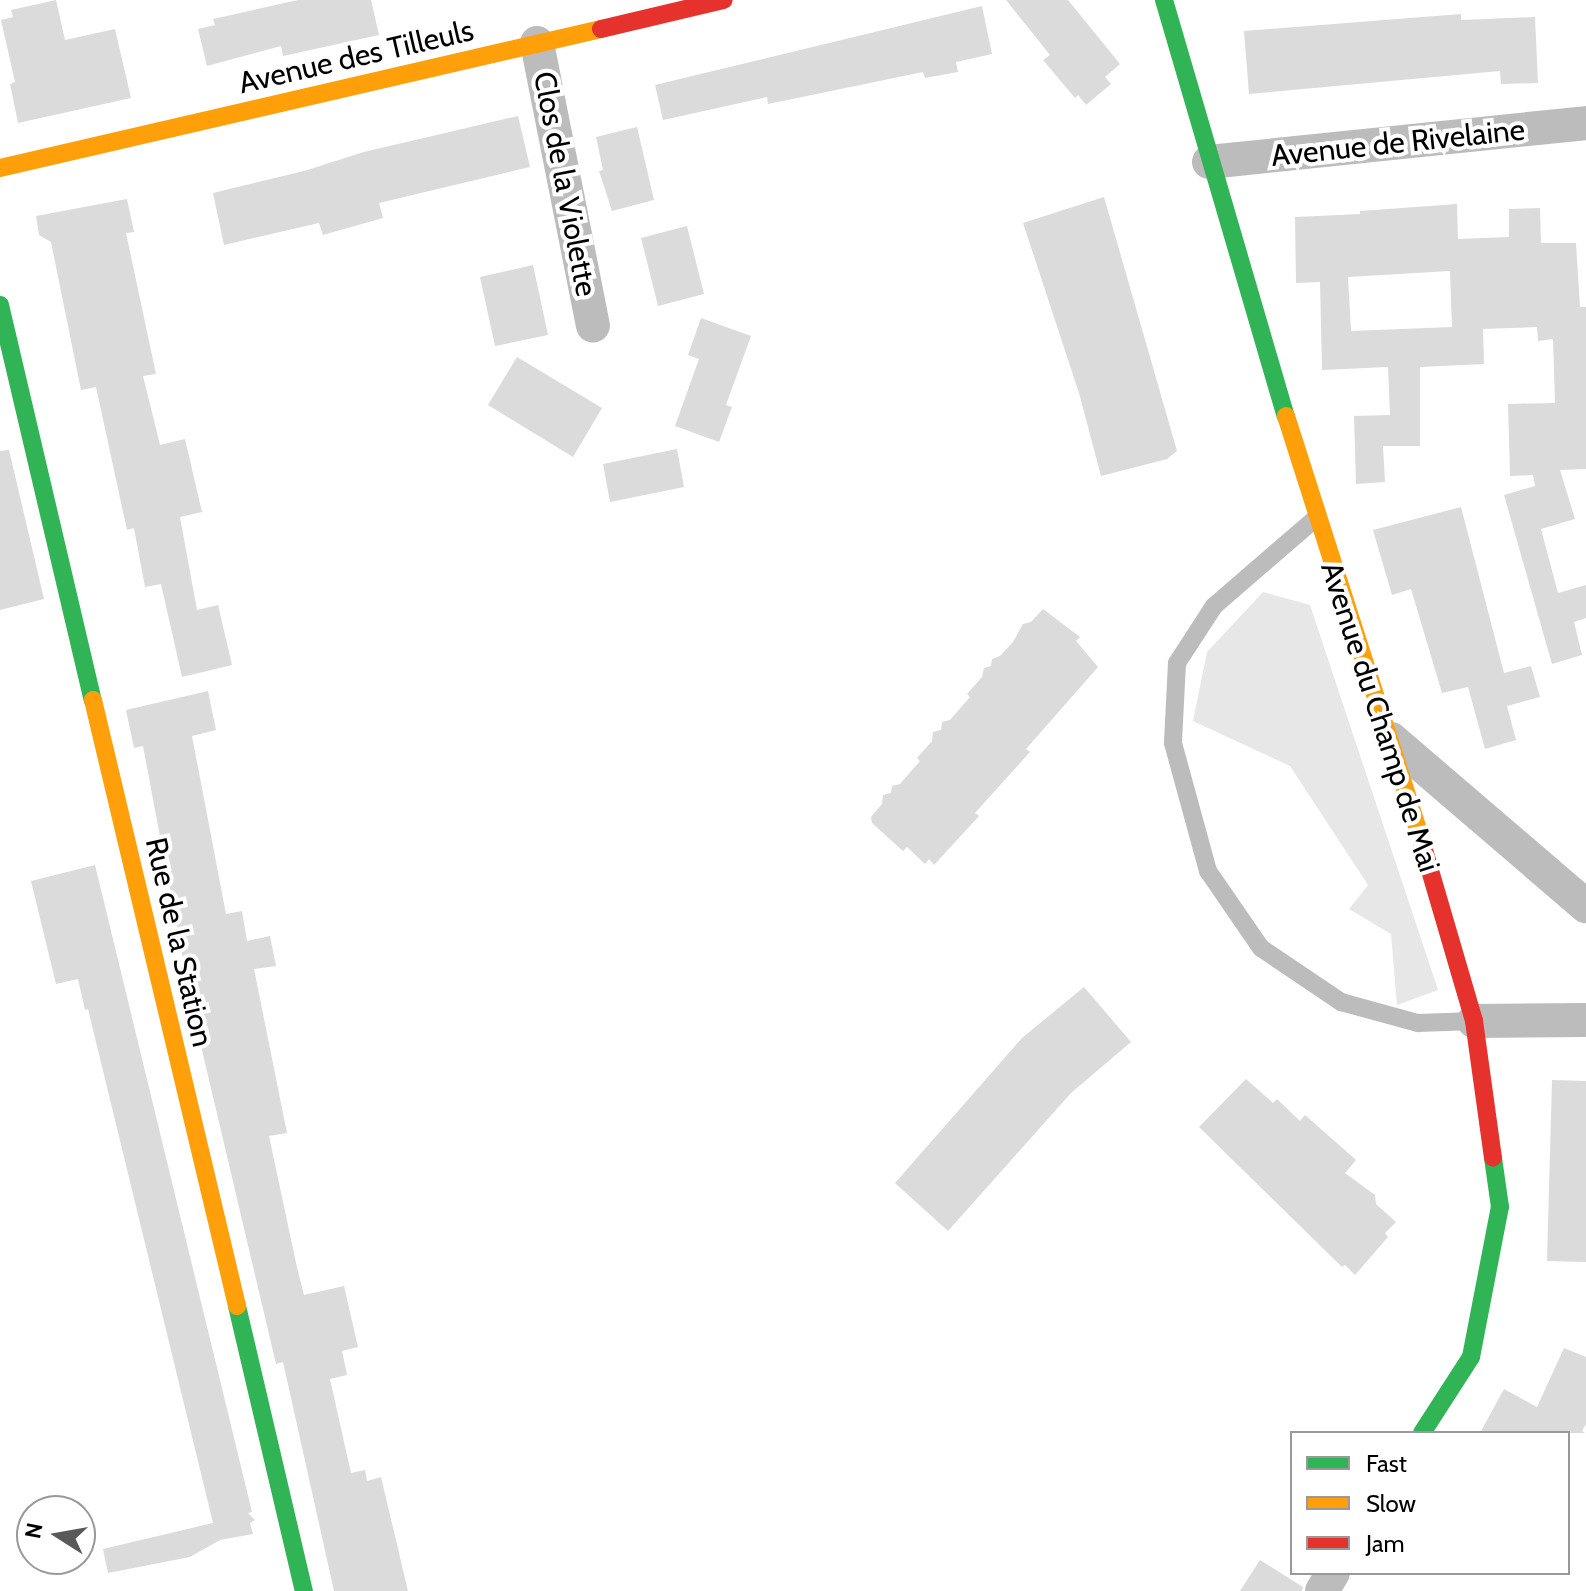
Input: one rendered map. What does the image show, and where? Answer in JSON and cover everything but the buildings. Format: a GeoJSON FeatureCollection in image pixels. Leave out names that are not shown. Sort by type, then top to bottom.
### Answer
{"type":"FeatureCollection","features":[{"type":"Feature","properties":{"kind":"street","name":"Avenue des Tilleuls"},"geometry":{"type":"LineString","coordinates":[[0,168],[537,43],[594,15],[724,0]]}},
{"type":"Feature","properties":{"kind":"street","name":"Avenue du Champ de Mai"},"geometry":{"type":"LineString","coordinates":[[1164,0],[1209,162],[1316,518],[1391,739],[1474,1021],[1500,1207],[1471,1357],[1423,1431]]}},
{"type":"Feature","properties":{"kind":"street","name":"Clos de la Violette"},"geometry":{"type":"LineString","coordinates":[[537,43],[593,326]]}},
{"type":"Feature","properties":{"kind":"street","name":"Avenue de Rivelaine"},"geometry":{"type":"LineString","coordinates":[[1209,162],[1586,123]]}},
{"type":"Feature","properties":{"kind":"street","name":"Rue de la Station"},"geometry":{"type":"LineString","coordinates":[[2,324],[304,1591]]}},
{"type":"Feature","properties":{"kind":"street"},"geometry":{"type":"LineString","coordinates":[[1391,739],[1586,906]]}},
{"type":"Feature","properties":{"kind":"street"},"geometry":{"type":"LineString","coordinates":[[1474,1021],[1586,1020]]}},
{"type":"Feature","properties":{"kind":"lane"},"geometry":{"type":"LineString","coordinates":[[1316,518],[1214,606],[1177,663],[1173,743],[1208,871],[1261,948],[1341,1002],[1418,1023],[1474,1021]]}},
{"type":"Feature","properties":{"kind":"shaded area"},"geometry":{"type":"Polygon","coordinates":[[[1263,592],[1310,605],[1438,990],[1397,1005],[1391,934],[1349,909],[1368,885],[1290,766],[1193,721],[1207,652],[1263,592]]]}},
{"type":"Feature","properties":{"kind":"traffic: fast"},"geometry":{"type":"LineString","coordinates":[[1164,0],[1286,416]]}},
{"type":"Feature","properties":{"kind":"traffic: fast"},"geometry":{"type":"LineString","coordinates":[[0,305],[93,700]]}},
{"type":"Feature","properties":{"kind":"traffic: fast"},"geometry":{"type":"LineString","coordinates":[[1423,1431],[1471,1357],[1500,1207],[1493,1158]]}},
{"type":"Feature","properties":{"kind":"traffic: fast"},"geometry":{"type":"LineString","coordinates":[[237,1306],[304,1591]]}},
{"type":"Feature","properties":{"kind":"traffic: slow"},"geometry":{"type":"LineString","coordinates":[[0,168],[601,29]]}},
{"type":"Feature","properties":{"kind":"traffic: slow"},"geometry":{"type":"LineString","coordinates":[[1286,416],[1422,843]]}},
{"type":"Feature","properties":{"kind":"traffic: slow"},"geometry":{"type":"LineString","coordinates":[[93,700],[237,1306]]}},
{"type":"Feature","properties":{"kind":"traffic: jam"},"geometry":{"type":"LineString","coordinates":[[601,29],[724,0]]}},
{"type":"Feature","properties":{"kind":"traffic: jam"},"geometry":{"type":"LineString","coordinates":[[1422,843],[1474,1021],[1493,1158]]}}]}
